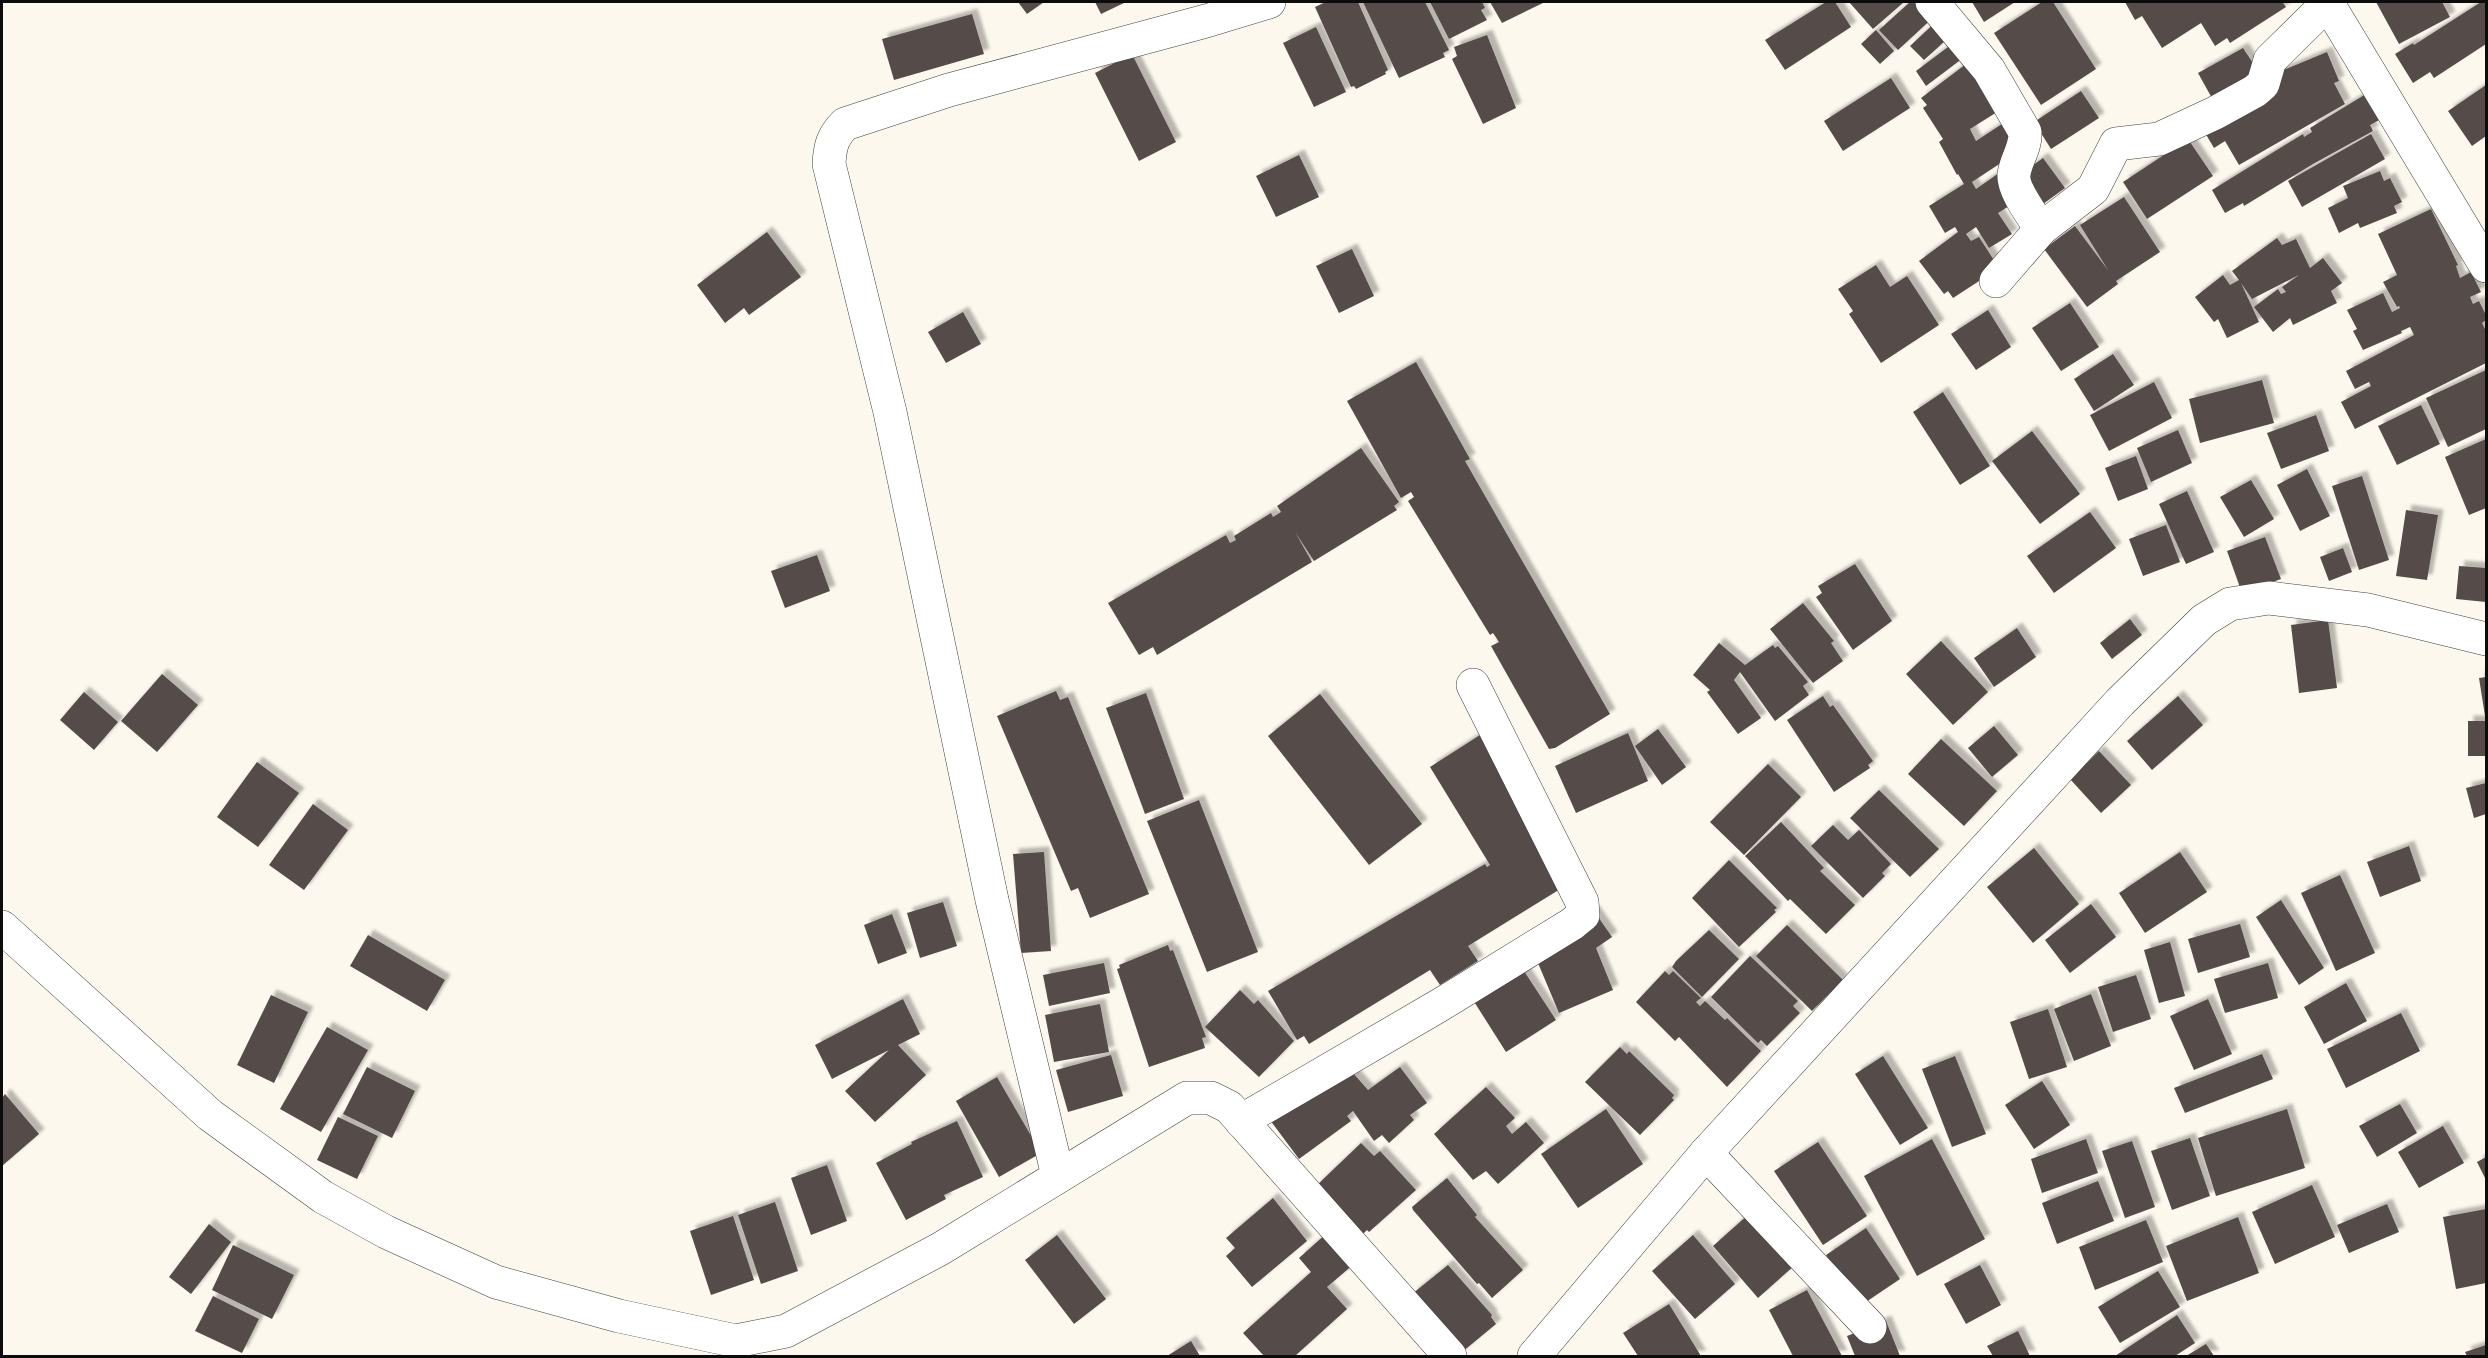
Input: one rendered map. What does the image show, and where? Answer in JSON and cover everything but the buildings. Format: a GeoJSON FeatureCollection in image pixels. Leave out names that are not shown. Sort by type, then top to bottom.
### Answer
{"type":"FeatureCollection","features":[{"type":"Feature","properties":{"kind":"street"},"geometry":{"type":"LineString","coordinates":[[1058,1176],[992,900],[890,412],[829,164],[830,145],[835,134],[845,124],[949,90],[1269,2]]}},
{"type":"Feature","properties":{"kind":"street"},"geometry":{"type":"LineString","coordinates":[[1932,2],[1989,70],[2025,132],[2026,142],[2014,174],[2016,186],[2041,229]]}},
{"type":"Feature","properties":{"kind":"street"},"geometry":{"type":"LineString","coordinates":[[1996,281],[2041,229],[2093,189],[2116,144],[2159,139],[2255,91],[2263,84],[2271,60],[2328,2],[2487,266]]}},
{"type":"Feature","properties":{"kind":"street"},"geometry":{"type":"LineString","coordinates":[[1534,1356],[1706,1153],[2120,702],[2204,620],[2230,604],[2269,598],[2368,610],[2487,639]]}},
{"type":"Feature","properties":{"kind":"street"},"geometry":{"type":"LineString","coordinates":[[1241,1121],[1440,1005],[1572,924],[1582,915],[1582,902],[1473,685]]}},
{"type":"Feature","properties":{"kind":"street"},"geometry":{"type":"LineString","coordinates":[[2,927],[210,1115],[323,1197],[386,1232],[496,1282],[675,1330],[736,1341],[786,1331],[931,1254],[1187,1098],[1211,1098],[1229,1107],[1450,1356]]}},
{"type":"Feature","properties":{"kind":"street"},"geometry":{"type":"LineString","coordinates":[[1706,1153],[1870,1327]]}}]}
